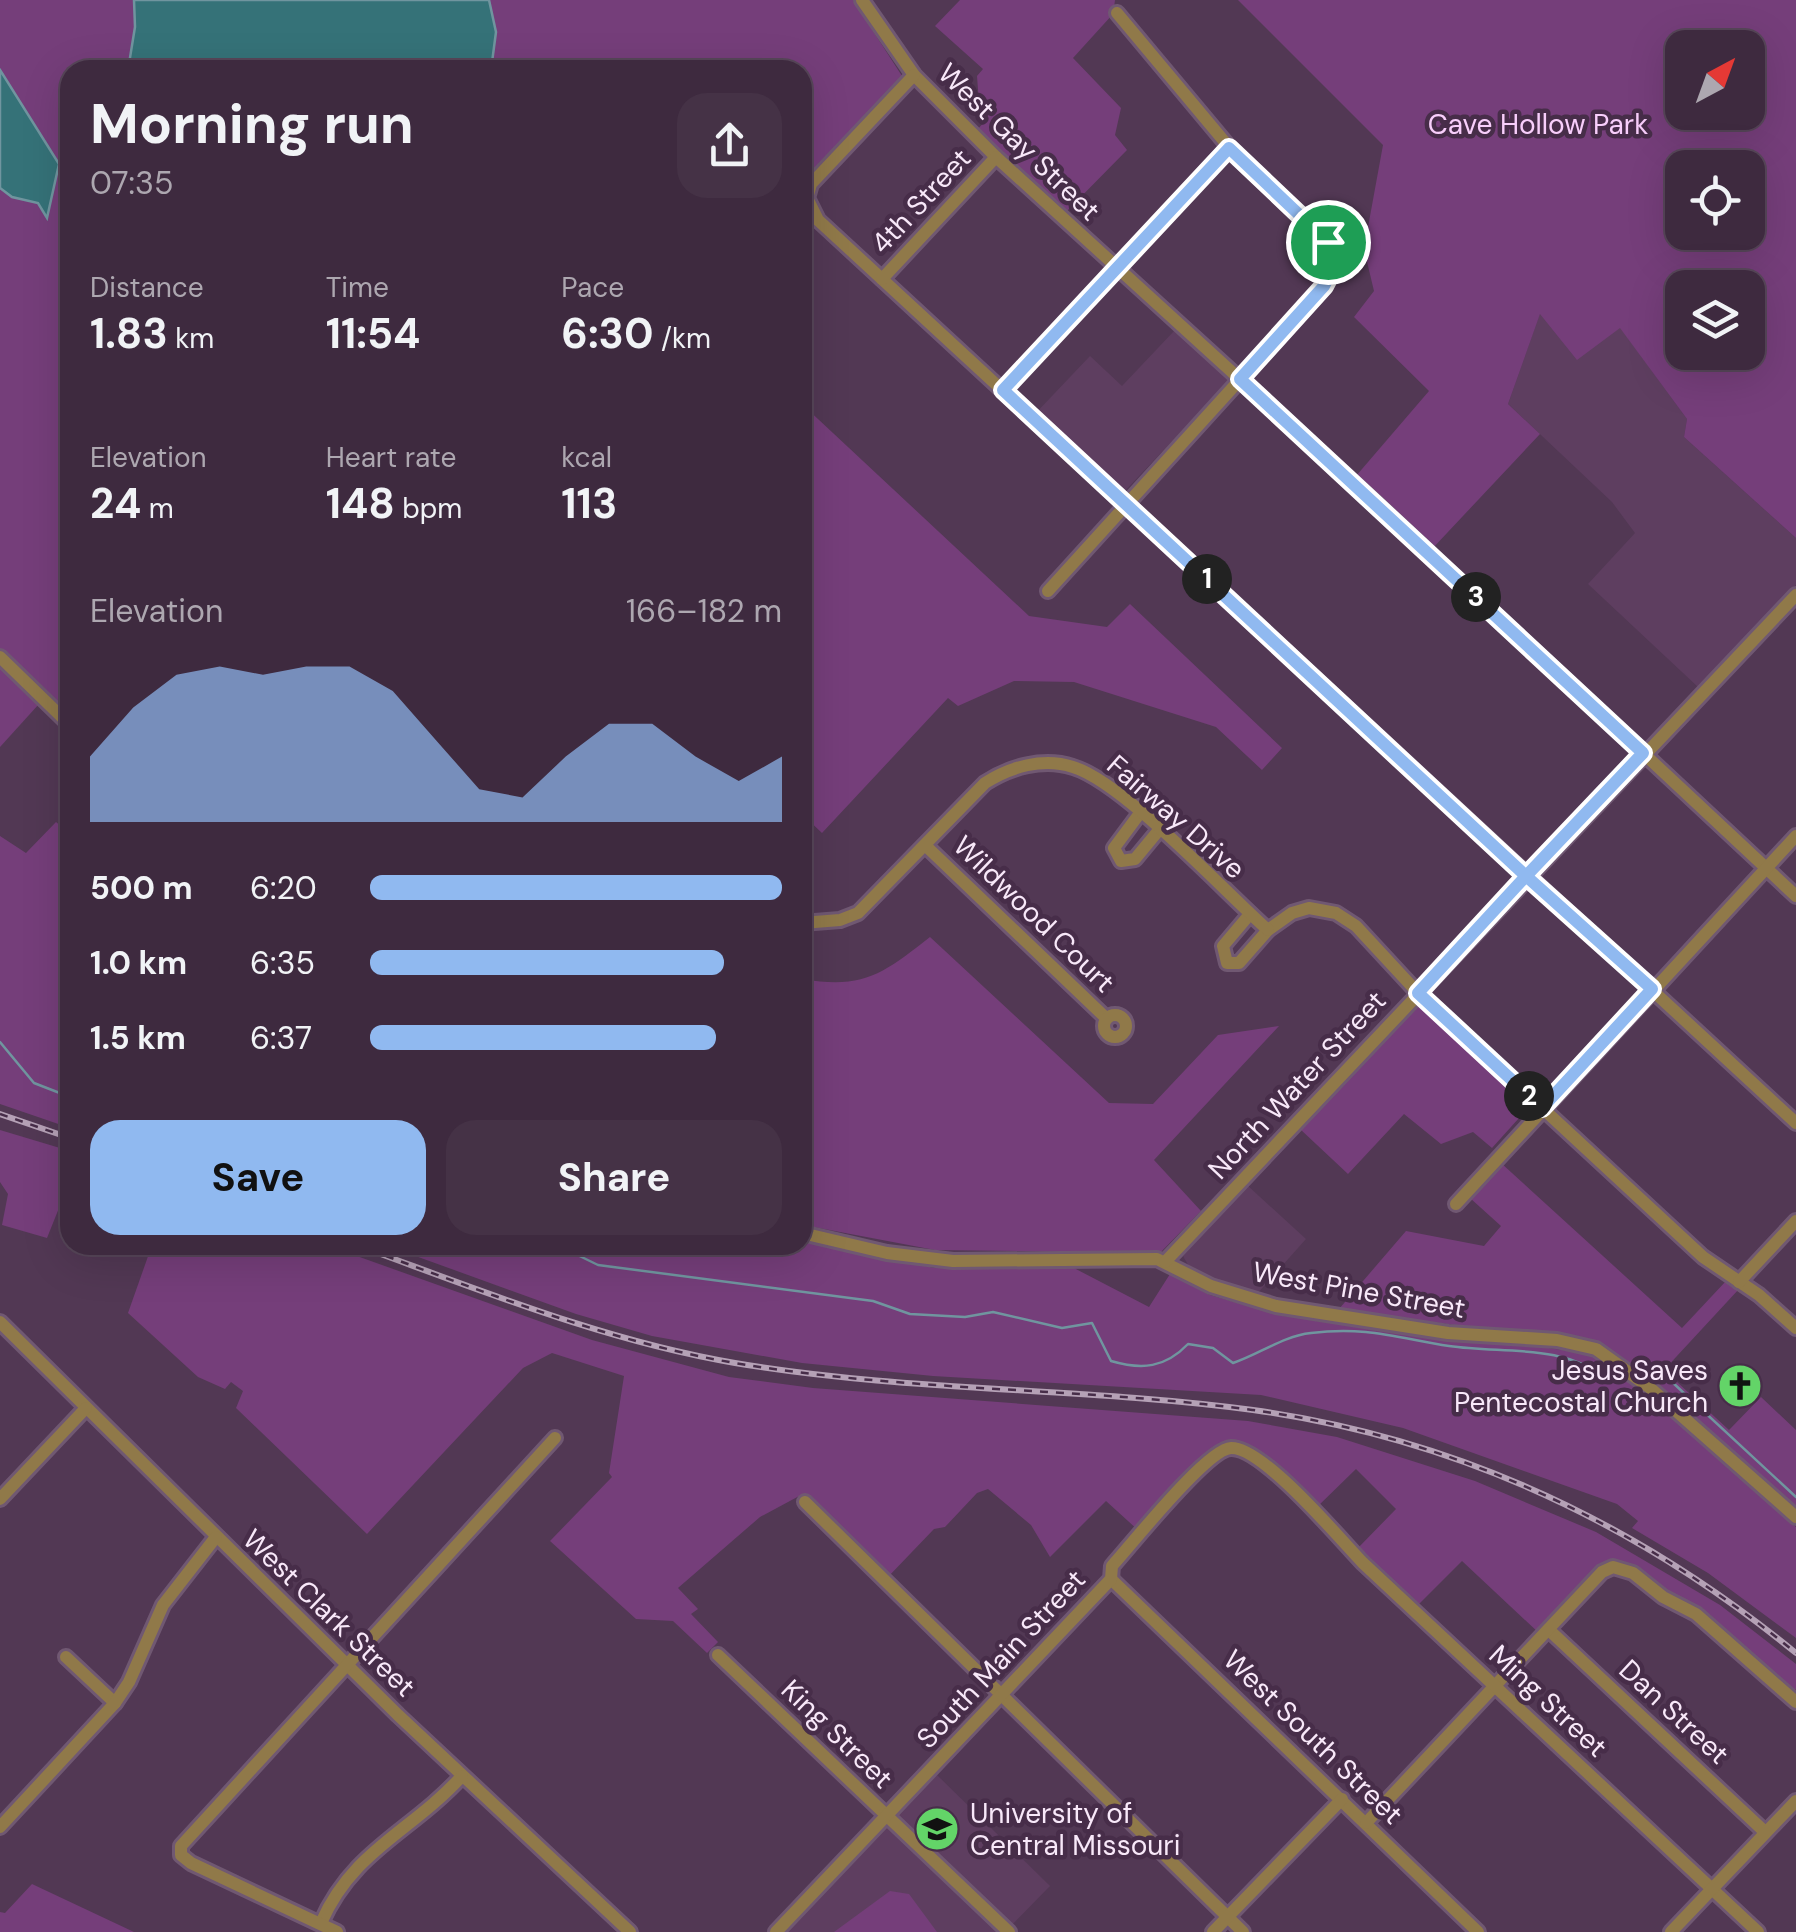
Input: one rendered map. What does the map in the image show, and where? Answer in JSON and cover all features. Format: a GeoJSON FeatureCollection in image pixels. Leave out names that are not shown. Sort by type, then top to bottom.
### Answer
{"type":"FeatureCollection","features":[{"type":"Feature","properties":{"kind":"street","name":"West Gay Street"},"geometry":{"type":"LineString","coordinates":[[862,0],[914,76],[996,157],[1796,896]]}},
{"type":"Feature","properties":{"kind":"street"},"geometry":{"type":"LineString","coordinates":[[1048,591],[1332,272],[1333,250],[1328,242],[1229,148],[1117,13]]}},
{"type":"Feature","properties":{"kind":"street"},"geometry":{"type":"LineString","coordinates":[[812,183],[914,76]]}},
{"type":"Feature","properties":{"kind":"street"},"geometry":{"type":"LineString","coordinates":[[1003,390],[1229,148]]}},
{"type":"Feature","properties":{"kind":"street","name":"4th Street"},"geometry":{"type":"LineString","coordinates":[[882,279],[996,157]]}},
{"type":"Feature","properties":{"kind":"street"},"geometry":{"type":"LineString","coordinates":[[812,208],[818,220],[1796,1123]]}},
{"type":"Feature","properties":{"kind":"street","name":"North Water Street"},"geometry":{"type":"LineString","coordinates":[[1165,1262],[1526,876],[1796,595]]}},
{"type":"Feature","properties":{"kind":"street"},"geometry":{"type":"LineString","coordinates":[[0,657],[60,715]]}},
{"type":"Feature","properties":{"kind":"street","name":"Fairway Drive"},"geometry":{"type":"LineString","coordinates":[[812,922],[840,920],[858,913],[927,847],[985,783],[1002,772],[1046,763],[1090,773],[1140,812],[1268,930]]}},
{"type":"Feature","properties":{"kind":"street"},"geometry":{"type":"LineString","coordinates":[[1140,812],[1116,841],[1114,848],[1121,861],[1135,859],[1159,830]]}},
{"type":"Feature","properties":{"kind":"street"},"geometry":{"type":"LineString","coordinates":[[1456,1204],[1796,836]]}},
{"type":"Feature","properties":{"kind":"street","name":"Wildwood Court"},"geometry":{"type":"LineString","coordinates":[[927,847],[1106,1018]]}},
{"type":"Feature","properties":{"kind":"street"},"geometry":{"type":"LineString","coordinates":[[1250,914],[1223,946],[1228,963],[1239,963],[1268,930],[1292,913],[1309,908],[1336,913],[1370,940],[1418,993],[1703,1257],[1796,1328]]}},
{"type":"Feature","properties":{"kind":"street"},"geometry":{"type":"LineString","coordinates":[[1739,1282],[1796,1221]]}},
{"type":"Feature","properties":{"kind":"street","name":"West Pine Street"},"geometry":{"type":"LineString","coordinates":[[812,1235],[887,1253],[954,1261],[1127,1258],[1165,1262],[1211,1286],[1276,1306],[1448,1332],[1557,1340],[1596,1349],[1639,1379],[1796,1518]]}},
{"type":"Feature","properties":{"kind":"street","name":"West Clark Street"},"geometry":{"type":"LineString","coordinates":[[0,1322],[462,1776],[630,1932]]}},
{"type":"Feature","properties":{"kind":"street"},"geometry":{"type":"LineString","coordinates":[[0,1499],[86,1408]]}},
{"type":"Feature","properties":{"kind":"street"},"geometry":{"type":"LineString","coordinates":[[337,1932],[182,1855],[181,1846],[555,1438]]}},
{"type":"Feature","properties":{"kind":"street","name":"South Main Street"},"geometry":{"type":"LineString","coordinates":[[776,1932],[1111,1580],[1112,1566],[1206,1463],[1226,1448],[1246,1451],[1307,1504]]}},
{"type":"Feature","properties":{"kind":"street"},"geometry":{"type":"LineString","coordinates":[[805,1502],[1243,1932]]}},
{"type":"Feature","properties":{"kind":"street","name":"Ming Street"},"geometry":{"type":"LineString","coordinates":[[1307,1504],[1362,1563],[1758,1932]]}},
{"type":"Feature","properties":{"kind":"street"},"geometry":{"type":"LineString","coordinates":[[0,1827],[115,1703],[129,1682],[163,1605],[216,1537]]}},
{"type":"Feature","properties":{"kind":"street"},"geometry":{"type":"LineString","coordinates":[[1366,1824],[1602,1572],[1613,1567],[1633,1573],[1664,1597],[1696,1614],[1796,1702]]}},
{"type":"Feature","properties":{"kind":"street","name":"West South Street"},"geometry":{"type":"LineString","coordinates":[[1111,1580],[1478,1932]]}},
{"type":"Feature","properties":{"kind":"street","name":"Dan Street"},"geometry":{"type":"LineString","coordinates":[[1549,1630],[1765,1832]]}},
{"type":"Feature","properties":{"kind":"street","name":"King Street"},"geometry":{"type":"LineString","coordinates":[[718,1654],[1009,1932]]}},
{"type":"Feature","properties":{"kind":"street"},"geometry":{"type":"LineString","coordinates":[[66,1657],[115,1703]]}},
{"type":"Feature","properties":{"kind":"street"},"geometry":{"type":"LineString","coordinates":[[321,1924],[356,1865],[407,1828],[462,1776]]}},
{"type":"Feature","properties":{"kind":"street"},"geometry":{"type":"LineString","coordinates":[[1213,1932],[1342,1798]]}},
{"type":"Feature","properties":{"kind":"street"},"geometry":{"type":"LineString","coordinates":[[1672,1932],[1796,1801]]}},
{"type":"Feature","properties":{"kind":"shaded area"},"geometry":{"type":"Polygon","coordinates":[[[134,0],[489,0],[496,32],[492,60],[130,60],[134,0]]]}},
{"type":"Feature","properties":{"kind":"shaded area"},"geometry":{"type":"Polygon","coordinates":[[[0,70],[59,164],[47,218],[38,203],[12,197],[0,188],[0,70]]]}},
{"type":"Feature","properties":{"kind":"shaded area"},"geometry":{"type":"Polygon","coordinates":[[[1540,313],[1620,327],[1687,419],[1684,437],[1796,538],[1796,585],[1698,687],[1588,584],[1635,533],[1612,502],[1508,404],[1540,313]]]}},
{"type":"Feature","properties":{"kind":"shaded area"},"geometry":{"type":"Polygon","coordinates":[[[1175,330],[1230,380],[1122,494],[1034,415],[1090,356],[1122,386],[1175,330]]]}},
{"type":"Feature","properties":{"kind":"shaded area"},"geometry":{"type":"Polygon","coordinates":[[[1247,1185],[1306,1239],[1256,1295],[1220,1286],[1191,1270],[1183,1256],[1247,1185]]]}},
{"type":"Feature","properties":{"kind":"shaded area","name":"University of Central Missouri"},"geometry":{"type":"Polygon","coordinates":[[[935,1773],[1050,1886],[1005,1932],[784,1932],[935,1773]]]}},
{"type":"Feature","properties":{"kind":"green space"},"geometry":{"type":"Polygon","coordinates":[[[0,0],[853,0],[902,76],[812,176],[812,60],[60,60],[60,708],[0,649],[0,0]]]}},
{"type":"Feature","properties":{"kind":"green space"},"geometry":{"type":"Polygon","coordinates":[[[960,0],[1115,0],[1113,14],[1073,58],[1121,108],[1115,135],[1127,150],[1065,213],[976,131],[988,118],[979,103],[977,76],[983,69],[935,26],[960,0]]]}},
{"type":"Feature","properties":{"kind":"green space","name":"Cave Hollow Park"},"geometry":{"type":"Polygon","coordinates":[[[1238,0],[1796,0],[1796,538],[1684,437],[1687,419],[1620,328],[1577,360],[1540,314],[1508,404],[1540,434],[1432,549],[1356,476],[1429,391],[1354,317],[1374,291],[1364,249],[1383,145],[1238,0]]]}},
{"type":"Feature","properties":{"kind":"green space"},"geometry":{"type":"Polygon","coordinates":[[[812,413],[1029,616],[1107,627],[1130,604],[1282,748],[1262,770],[1216,727],[1074,682],[1014,681],[958,706],[948,698],[822,833],[812,824],[812,413]]]}},
{"type":"Feature","properties":{"kind":"green space"},"geometry":{"type":"Polygon","coordinates":[[[0,666],[39,704],[0,747],[0,666]]]}},
{"type":"Feature","properties":{"kind":"green space"},"geometry":{"type":"Polygon","coordinates":[[[56,822],[60,825],[60,1125],[0,1104],[0,836],[26,853],[56,822]]]}},
{"type":"Feature","properties":{"kind":"green space"},"geometry":{"type":"Polygon","coordinates":[[[930,937],[1109,1103],[1153,1104],[1218,1035],[1279,1026],[1154,1160],[1201,1211],[1160,1253],[935,1250],[812,1227],[812,980],[857,980],[899,960],[930,937]]]}},
{"type":"Feature","properties":{"kind":"green space"},"geometry":{"type":"Polygon","coordinates":[[[1416,1004],[1429,1009],[1528,1108],[1492,1148],[1473,1132],[1441,1144],[1404,1114],[1348,1174],[1300,1129],[1416,1004]]]}},
{"type":"Feature","properties":{"kind":"green space"},"geometry":{"type":"Polygon","coordinates":[[[0,1130],[60,1148],[60,1208],[47,1238],[2,1225],[8,1194],[0,1182],[0,1130]]]}},
{"type":"Feature","properties":{"kind":"green space"},"geometry":{"type":"Polygon","coordinates":[[[1501,1163],[1682,1328],[1726,1281],[1739,1289],[1664,1370],[1729,1430],[1761,1397],[1796,1430],[1796,1510],[1650,1380],[1599,1345],[1339,1309],[1406,1231],[1484,1246],[1501,1226],[1470,1198],[1501,1163]]]}},
{"type":"Feature","properties":{"kind":"green space"},"geometry":{"type":"Polygon","coordinates":[[[812,1241],[934,1268],[1072,1267],[1149,1307],[1170,1274],[1210,1295],[1283,1316],[1365,1322],[1591,1354],[1665,1410],[1796,1527],[1796,1638],[1708,1573],[1632,1528],[1638,1521],[1617,1504],[1403,1428],[1261,1395],[933,1376],[802,1363],[652,1336],[576,1314],[413,1255],[812,1255],[812,1241]]]}},
{"type":"Feature","properties":{"kind":"green space"},"geometry":{"type":"Polygon","coordinates":[[[148,1255],[354,1255],[592,1340],[729,1377],[813,1388],[1248,1421],[1337,1437],[1475,1481],[1596,1532],[1720,1605],[1796,1664],[1796,1689],[1791,1694],[1694,1607],[1611,1564],[1540,1634],[1462,1561],[1415,1608],[1357,1549],[1396,1509],[1356,1469],[1316,1508],[1228,1443],[1214,1448],[1139,1531],[1106,1501],[1050,1557],[1031,1525],[988,1489],[977,1493],[945,1527],[934,1529],[887,1578],[814,1501],[801,1495],[760,1517],[678,1588],[698,1609],[691,1614],[718,1642],[707,1653],[673,1621],[636,1619],[550,1541],[612,1477],[609,1473],[624,1376],[552,1353],[523,1368],[367,1534],[236,1408],[243,1391],[231,1382],[225,1389],[198,1377],[128,1313],[148,1255]]]}},
{"type":"Feature","properties":{"kind":"green space"},"geometry":{"type":"Polygon","coordinates":[[[32,1884],[134,1932],[0,1932],[0,1912],[5,1913],[32,1884]]]}},
{"type":"Feature","properties":{"kind":"green space"},"geometry":{"type":"Polygon","coordinates":[[[890,1891],[909,1894],[937,1932],[834,1932],[890,1891]]]}},
{"type":"Feature","properties":{"kind":"waterway"},"geometry":{"type":"LineString","coordinates":[[0,1042],[34,1083],[60,1093]]}},
{"type":"Feature","properties":{"kind":"waterway"},"geometry":{"type":"LineString","coordinates":[[578,1255],[598,1265],[873,1301],[910,1314],[965,1317],[993,1312],[1062,1328],[1092,1323],[1111,1361],[1133,1366],[1162,1362],[1188,1344],[1213,1348],[1233,1363],[1301,1335],[1349,1331],[1449,1346],[1551,1355],[1570,1359],[1606,1378],[1620,1376]]}},
{"type":"Feature","properties":{"kind":"waterway"},"geometry":{"type":"LineString","coordinates":[[1645,1371],[1658,1369],[1796,1497]]}},
{"type":"Feature","properties":{"kind":"railway"},"geometry":{"type":"LineString","coordinates":[[0,1114],[60,1135]]}},
{"type":"Feature","properties":{"kind":"railway"},"geometry":{"type":"LineString","coordinates":[[383,1255],[591,1328],[735,1363],[929,1385],[1124,1397],[1253,1410],[1328,1423],[1401,1442],[1472,1465],[1608,1527],[1736,1607],[1796,1653]]}},
{"type":"Feature","properties":{"kind":"place","name":"Jesus Saves Pentecostal Church"},"geometry":{"type":"Point","coordinates":[1740,1386]}},
{"type":"Feature","properties":{"kind":"place","name":"University of Central Missouri"},"geometry":{"type":"Point","coordinates":[937,1829]}},
{"type":"Feature","properties":{"kind":"route"},"geometry":{"type":"LineString","coordinates":[[1328,242],[1229,148],[1003,390],[1526,876],[1418,993],[1542,1108],[1652,989],[1526,876],[1643,753],[1240,379],[1324,286],[1334,267],[1328,242]]}}]}
